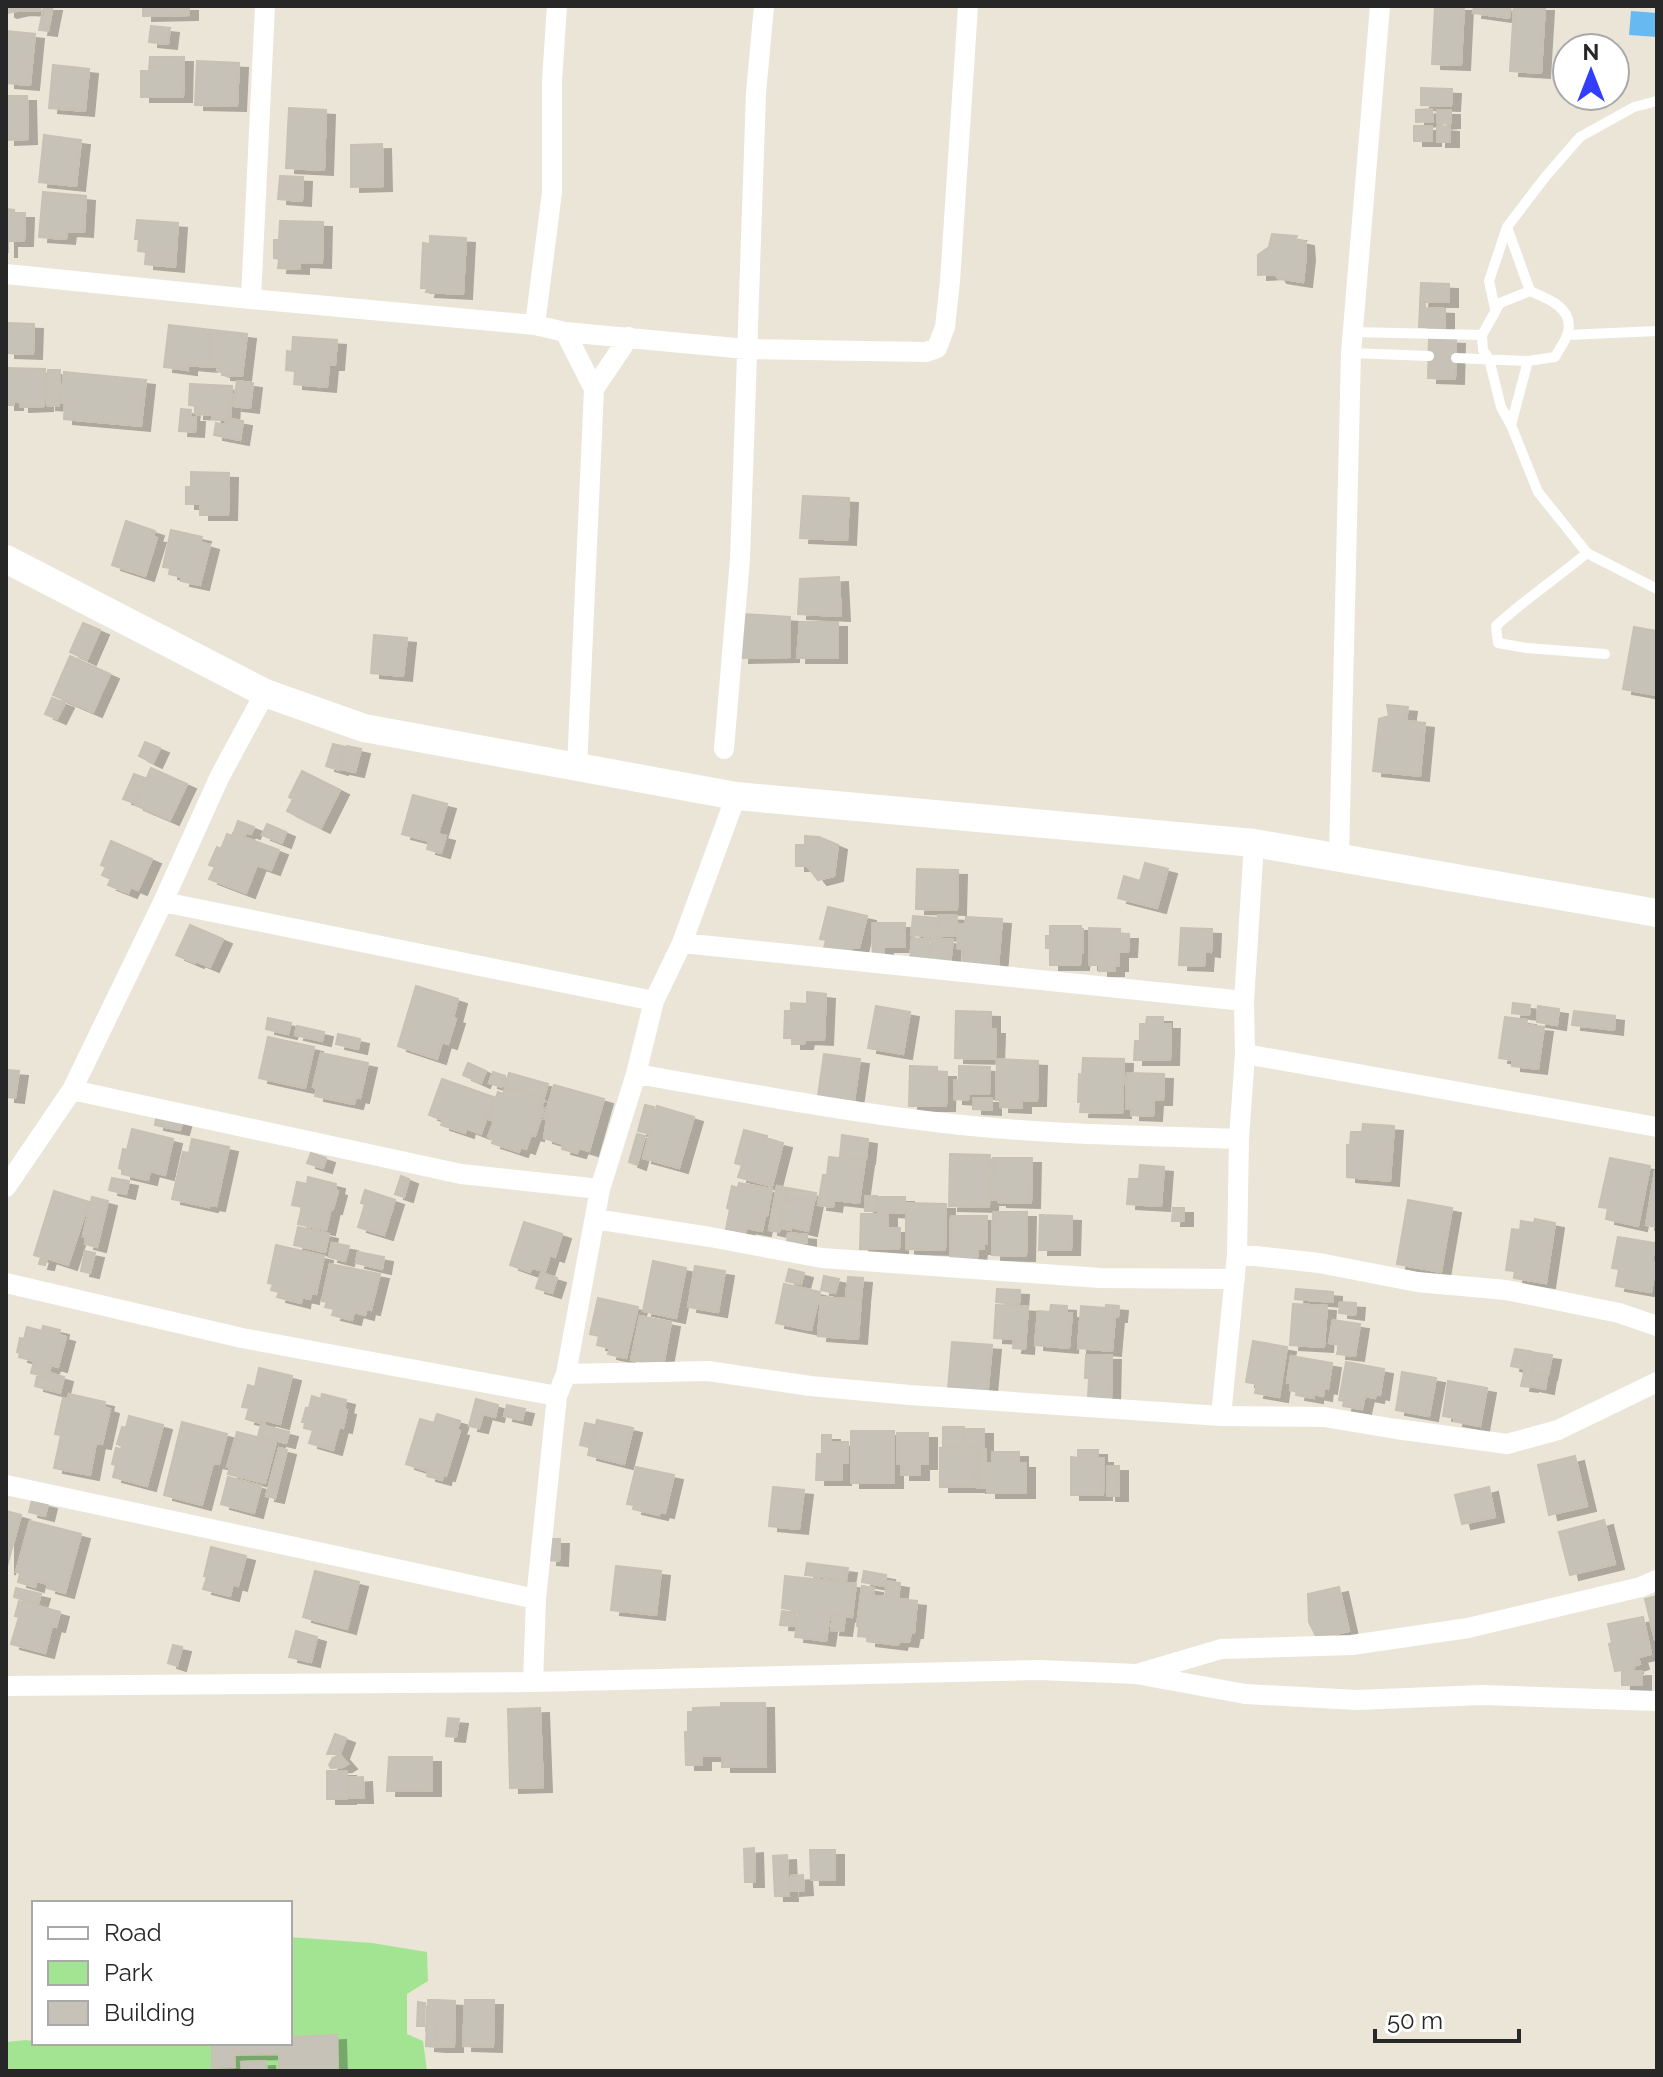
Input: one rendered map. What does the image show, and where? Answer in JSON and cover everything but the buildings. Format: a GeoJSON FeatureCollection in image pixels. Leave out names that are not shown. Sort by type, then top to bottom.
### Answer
{"type":"FeatureCollection","features":[{"type":"Feature","properties":{"kind":"street"},"geometry":{"type":"LineString","coordinates":[[251,299],[265,6]]}},
{"type":"Feature","properties":{"kind":"street"},"geometry":{"type":"LineString","coordinates":[[535,325],[552,192],[552,81],[557,6]]}},
{"type":"Feature","properties":{"kind":"street"},"geometry":{"type":"LineString","coordinates":[[724,749],[740,559],[756,93],[764,6]]}},
{"type":"Feature","properties":{"kind":"street"},"geometry":{"type":"LineString","coordinates":[[6,274],[535,325],[565,332],[746,349],[926,352],[937,348],[945,327],[968,6]]}},
{"type":"Feature","properties":{"kind":"street"},"geometry":{"type":"LineString","coordinates":[[1339,857],[1351,353],[1380,6]]}},
{"type":"Feature","properties":{"kind":"street"},"geometry":{"type":"LineString","coordinates":[[565,332],[594,389],[577,768]]}},
{"type":"Feature","properties":{"kind":"street"},"geometry":{"type":"LineString","coordinates":[[594,389],[629,337]]}},
{"type":"Feature","properties":{"kind":"street"},"geometry":{"type":"LineString","coordinates":[[6,559],[265,693],[364,728],[736,796],[1254,843],[1657,913]]}},
{"type":"Feature","properties":{"kind":"street"},"geometry":{"type":"LineString","coordinates":[[6,1187],[72,1090],[220,776],[265,693]]}},
{"type":"Feature","properties":{"kind":"street"},"geometry":{"type":"LineString","coordinates":[[533,1682],[536,1599],[557,1396],[566,1374],[600,1189],[636,1074],[654,1001],[682,943],[736,796]]}},
{"type":"Feature","properties":{"kind":"street"},"geometry":{"type":"LineString","coordinates":[[1221,1416],[1237,1254],[1239,1139],[1245,1054],[1244,1001],[1254,843]]}},
{"type":"Feature","properties":{"kind":"street"},"geometry":{"type":"LineString","coordinates":[[163,902],[654,1001]]}},
{"type":"Feature","properties":{"kind":"street"},"geometry":{"type":"LineString","coordinates":[[682,943],[1244,1001]]}},
{"type":"Feature","properties":{"kind":"street"},"geometry":{"type":"LineString","coordinates":[[1245,1054],[1657,1127]]}},
{"type":"Feature","properties":{"kind":"street"},"geometry":{"type":"LineString","coordinates":[[636,1074],[871,1114],[973,1126],[1081,1134],[1239,1139]]}},
{"type":"Feature","properties":{"kind":"street"},"geometry":{"type":"LineString","coordinates":[[72,1090],[461,1174],[600,1189]]}},
{"type":"Feature","properties":{"kind":"street"},"geometry":{"type":"LineString","coordinates":[[595,1219],[822,1258],[1100,1278],[1235,1279]]}},
{"type":"Feature","properties":{"kind":"street"},"geometry":{"type":"LineString","coordinates":[[1237,1254],[1319,1263],[1417,1282],[1506,1290],[1619,1313],[1657,1326]]}},
{"type":"Feature","properties":{"kind":"street"},"geometry":{"type":"LineString","coordinates":[[6,1283],[242,1338],[557,1396]]}},
{"type":"Feature","properties":{"kind":"street"},"geometry":{"type":"LineString","coordinates":[[566,1374],[708,1371],[810,1386],[910,1395],[1221,1416],[1324,1417],[1507,1444],[1558,1430],[1657,1382]]}},
{"type":"Feature","properties":{"kind":"street"},"geometry":{"type":"LineString","coordinates":[[6,1485],[536,1599]]}},
{"type":"Feature","properties":{"kind":"street"},"geometry":{"type":"LineString","coordinates":[[1136,1674],[1221,1649],[1352,1645],[1468,1628],[1641,1587],[1657,1580]]}},
{"type":"Feature","properties":{"kind":"street"},"geometry":{"type":"LineString","coordinates":[[6,1686],[533,1682],[1040,1670],[1136,1674],[1168,1682],[1259,1695],[1357,1700],[1483,1695],[1657,1701]]}},
{"type":"Feature","properties":{"kind":"lane"},"geometry":{"type":"LineString","coordinates":[[1456,358],[1528,361],[1555,357],[1567,335],[1568,319],[1556,302],[1530,291],[1500,303],[1495,309],[1489,281],[1507,227],[1580,137],[1634,107],[1657,101]]}},
{"type":"Feature","properties":{"kind":"lane"},"geometry":{"type":"LineString","coordinates":[[1507,227],[1530,291]]}},
{"type":"Feature","properties":{"kind":"lane"},"geometry":{"type":"LineString","coordinates":[[1500,303],[1482,335],[1483,350],[1489,359],[1501,407],[1538,492],[1587,553],[1657,589]]}},
{"type":"Feature","properties":{"kind":"lane"},"geometry":{"type":"LineString","coordinates":[[1567,335],[1657,331]]}},
{"type":"Feature","properties":{"kind":"lane"},"geometry":{"type":"LineString","coordinates":[[1354,332],[1482,335]]}},
{"type":"Feature","properties":{"kind":"lane"},"geometry":{"type":"LineString","coordinates":[[1351,353],[1429,356]]}},
{"type":"Feature","properties":{"kind":"lane"},"geometry":{"type":"LineString","coordinates":[[1511,425],[1528,361]]}},
{"type":"Feature","properties":{"kind":"lane"},"geometry":{"type":"LineString","coordinates":[[1587,553],[1539,593],[1518,605],[1496,626],[1498,643],[1605,654]]}},
{"type":"Feature","properties":{"kind":"green space"},"geometry":{"type":"Polygon","coordinates":[[[292,1937],[372,1943],[427,1952],[428,1981],[407,1994],[407,2034],[423,2041],[427,2071],[6,2071],[6,2042],[26,2040],[32,2041],[32,2045],[292,2045],[292,1937]]]}},
{"type":"Feature","properties":{"kind":"water"},"geometry":{"type":"Polygon","coordinates":[[[1631,11],[1657,13],[1657,37],[1631,35],[1631,11]]]}}]}
